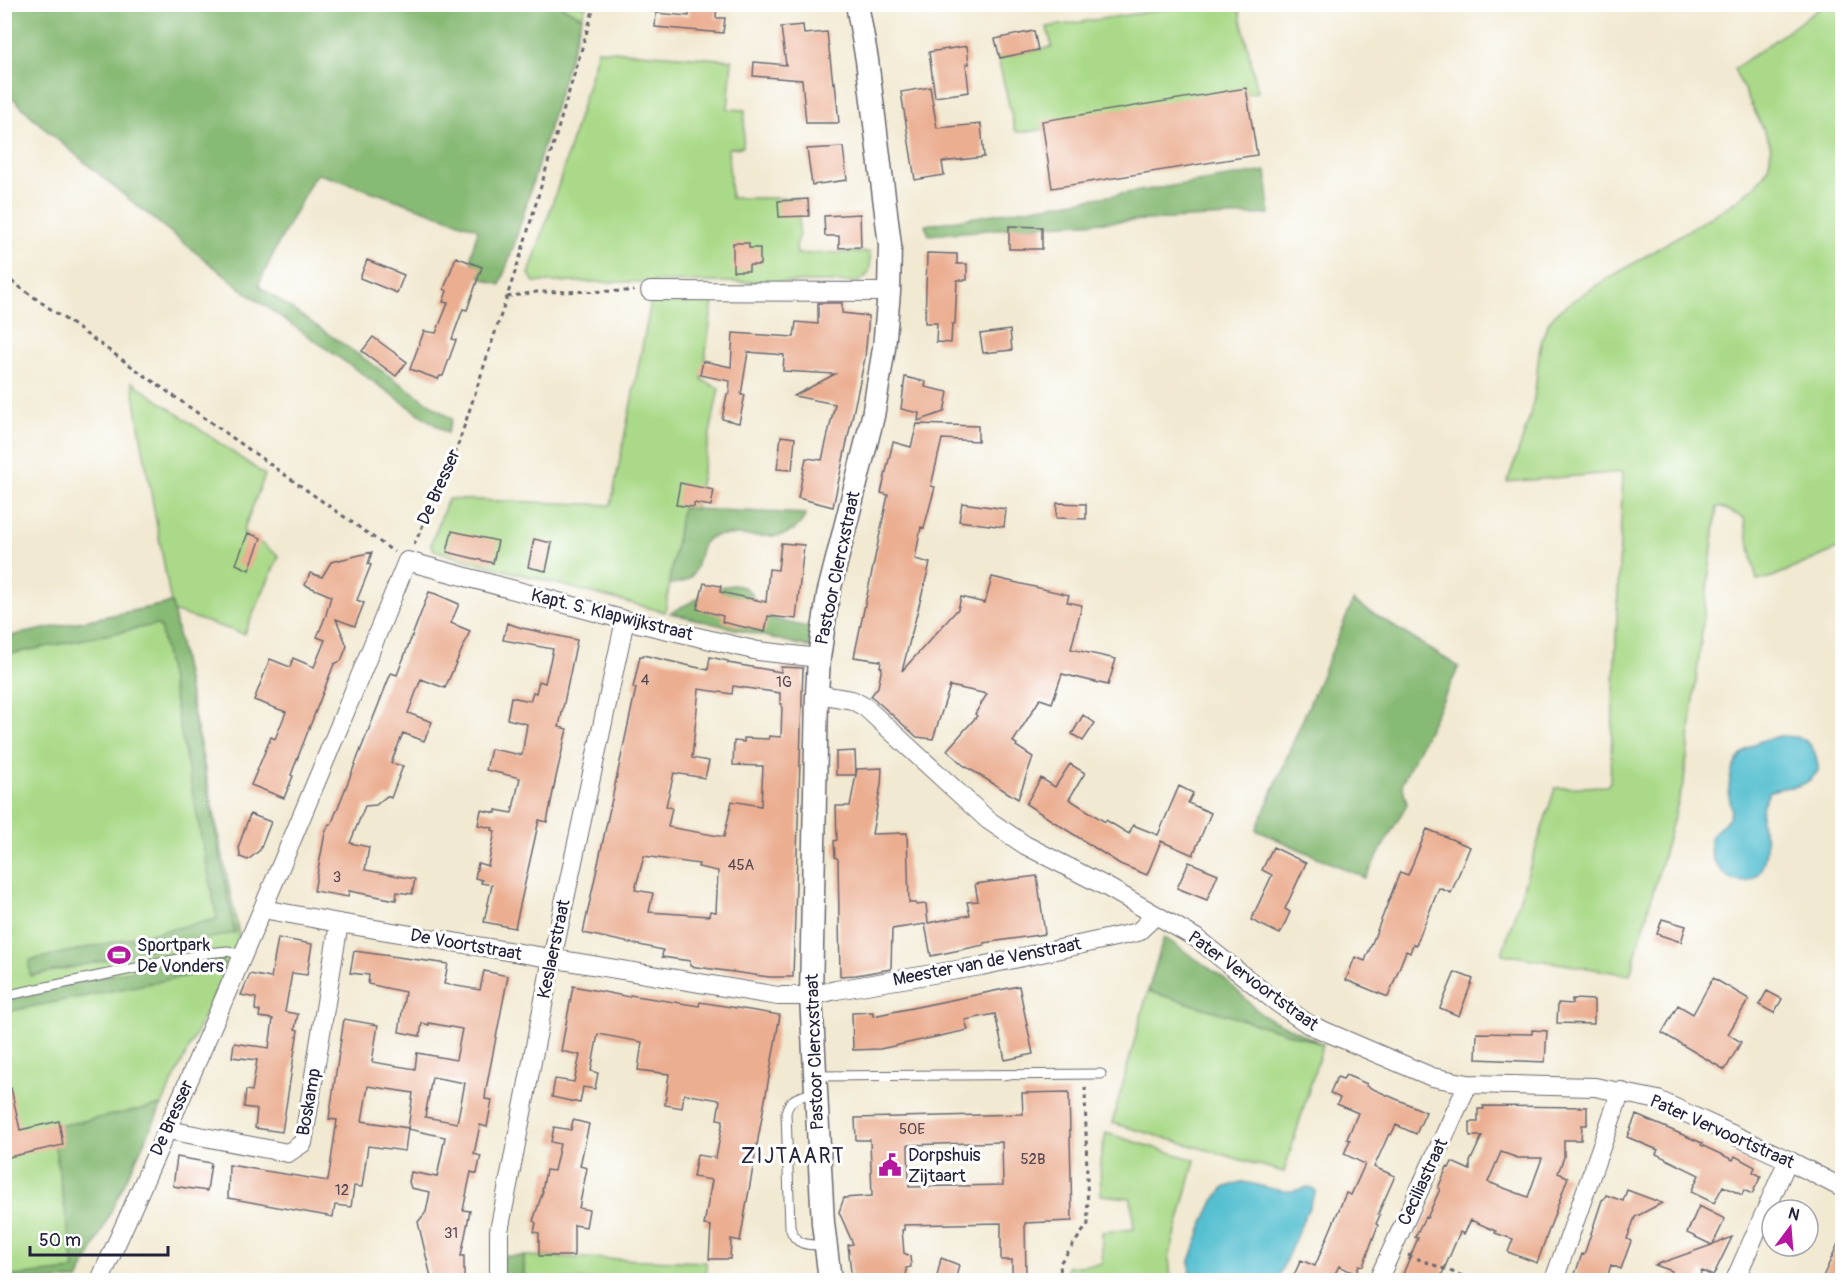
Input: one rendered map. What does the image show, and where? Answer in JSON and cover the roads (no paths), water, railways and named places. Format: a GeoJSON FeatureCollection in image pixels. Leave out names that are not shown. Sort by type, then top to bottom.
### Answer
{"type":"FeatureCollection","features":[{"type":"Feature","properties":{"kind":"street","name":"Pastoor Clercxstraat"},"geometry":{"type":"LineString","coordinates":[[830,1281],[823,1223],[811,996],[819,658],[828,595],[873,416],[884,348],[890,245],[867,60],[857,4]]}},
{"type":"Feature","properties":{"kind":"street"},"geometry":{"type":"LineString","coordinates":[[650,291],[889,292]]}},
{"type":"Feature","properties":{"kind":"street","name":"Kapt. S. Klapwijkstraat"},"geometry":{"type":"LineString","coordinates":[[407,561],[625,620],[758,651],[819,658]]}},
{"type":"Feature","properties":{"kind":"street","name":"De Bresser"},"geometry":{"type":"LineString","coordinates":[[100,1281],[168,1130],[325,765],[407,561]]}},
{"type":"Feature","properties":{"kind":"street","name":"Keslaerstraat"},"geometry":{"type":"LineString","coordinates":[[499,1281],[499,1231],[552,959],[625,620]]}},
{"type":"Feature","properties":{"kind":"street","name":"Pater Vervoortstraat"},"geometry":{"type":"LineString","coordinates":[[817,694],[852,700],[865,707],[988,820],[1026,845],[1107,887],[1196,938],[1275,1001],[1308,1024],[1432,1077],[1468,1084],[1595,1087],[1658,1100],[1788,1160],[1842,1188]]}},
{"type":"Feature","properties":{"kind":"street","name":"De Voortstraat"},"geometry":{"type":"LineString","coordinates":[[263,909],[778,996],[811,996]]}},
{"type":"Feature","properties":{"kind":"street","name":"Meester van de Venstraat"},"geometry":{"type":"LineString","coordinates":[[811,996],[981,966],[1138,932],[1156,915]]}},
{"type":"Feature","properties":{"kind":"street","name":"Boskamp"},"geometry":{"type":"LineString","coordinates":[[168,1130],[288,1153],[303,1143],[339,923]]}},
{"type":"Feature","properties":{"kind":"street","name":"Ceciliastraat"},"geometry":{"type":"LineString","coordinates":[[1378,1281],[1468,1084]]}},
{"type":"Feature","properties":{"kind":"street"},"geometry":{"type":"LineString","coordinates":[[1554,1281],[1621,1091]]}},
{"type":"Feature","properties":{"kind":"street"},"geometry":{"type":"LineString","coordinates":[[1735,1281],[1788,1160]]}},
{"type":"Feature","properties":{"kind":"lane"},"geometry":{"type":"LineString","coordinates":[[4,996],[207,953],[228,951],[243,956]]}},
{"type":"Feature","properties":{"kind":"lane"},"geometry":{"type":"LineString","coordinates":[[826,1245],[801,1243],[792,1236],[790,1227],[786,1113],[794,1098],[815,1084],[1101,1074]]}},
{"type":"Feature","properties":{"kind":"water"},"geometry":{"type":"Polygon","coordinates":[[[1780,736],[1798,737],[1805,740],[1812,747],[1818,771],[1801,785],[1769,792],[1761,815],[1766,844],[1762,868],[1749,881],[1733,880],[1725,875],[1713,859],[1710,841],[1731,812],[1729,787],[1734,766],[1742,754],[1754,744],[1780,736]]]}},
{"type":"Feature","properties":{"kind":"water"},"geometry":{"type":"Polygon","coordinates":[[[1241,1182],[1284,1191],[1310,1187],[1316,1191],[1277,1280],[1189,1280],[1190,1261],[1214,1201],[1224,1188],[1241,1182]]]}},
{"type":"Feature","properties":{"kind":"place","name":"Sportpark De Vonders"},"geometry":{"type":"Point","coordinates":[119,955]}},
{"type":"Feature","properties":{"kind":"place","name":"Dorpshuis Zijtaart"},"geometry":{"type":"Point","coordinates":[890,1165]}},
{"type":"Feature","properties":{"kind":"district","name":"ZIJTAART"},"geometry":{"type":"Point","coordinates":[793,1156]}}]}
